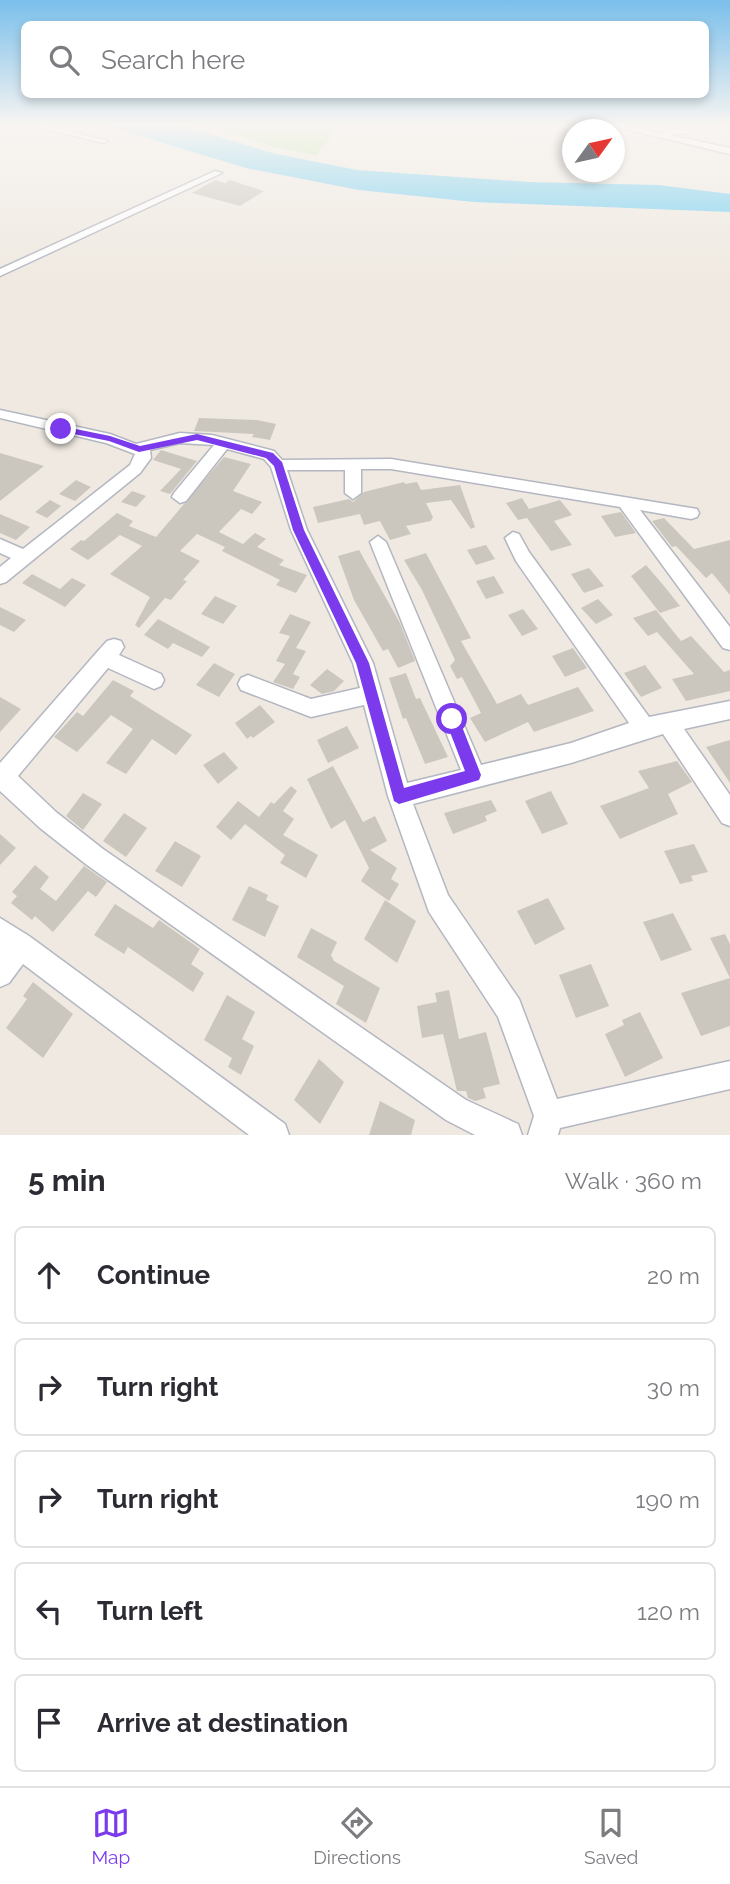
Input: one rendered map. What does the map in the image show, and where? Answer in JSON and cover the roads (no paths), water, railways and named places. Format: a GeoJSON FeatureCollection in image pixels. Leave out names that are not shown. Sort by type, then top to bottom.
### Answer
{"type":"FeatureCollection","features":[{"type":"Feature","properties":{"kind":"street"},"geometry":{"type":"LineString","coordinates":[[0,272],[207,178]]}},
{"type":"Feature","properties":{"kind":"street"},"geometry":{"type":"LineString","coordinates":[[2,418],[143,449],[180,438],[197,437],[269,456],[278,465],[299,530],[363,663],[399,796],[438,903],[509,1009],[546,1126],[730,1075]]}},
{"type":"Feature","properties":{"kind":"street"},"geometry":{"type":"LineString","coordinates":[[180,497],[224,443]]}},
{"type":"Feature","properties":{"kind":"street"},"geometry":{"type":"LineString","coordinates":[[0,577],[135,469],[143,457],[143,449]]}},
{"type":"Feature","properties":{"kind":"street"},"geometry":{"type":"LineString","coordinates":[[353,464],[353,493]]}},
{"type":"Feature","properties":{"kind":"street"},"geometry":{"type":"LineString","coordinates":[[278,465],[391,464],[691,513]]}},
{"type":"Feature","properties":{"kind":"street"},"geometry":{"type":"LineString","coordinates":[[624,500],[730,642]]}},
{"type":"Feature","properties":{"kind":"street"},"geometry":{"type":"LineString","coordinates":[[513,538],[530,567],[644,728]]}},
{"type":"Feature","properties":{"kind":"street"},"geometry":{"type":"LineString","coordinates":[[378,542],[474,775]]}},
{"type":"Feature","properties":{"kind":"street"},"geometry":{"type":"LineString","coordinates":[[0,545],[24,557]]}},
{"type":"Feature","properties":{"kind":"street"},"geometry":{"type":"LineString","coordinates":[[154,680],[110,652],[2,778],[48,820],[95,857],[456,1110],[507,1135]]}},
{"type":"Feature","properties":{"kind":"street"},"geometry":{"type":"LineString","coordinates":[[248,684],[292,704],[311,708],[372,694]]}},
{"type":"Feature","properties":{"kind":"street"},"geometry":{"type":"LineString","coordinates":[[399,796],[474,775],[571,753],[667,722],[730,710]]}},
{"type":"Feature","properties":{"kind":"street"},"geometry":{"type":"LineString","coordinates":[[667,722],[730,815]]}},
{"type":"Feature","properties":{"kind":"street"},"geometry":{"type":"LineString","coordinates":[[0,974],[10,938],[274,1135]]}},
{"type":"Feature","properties":{"kind":"water"},"geometry":{"type":"Polygon","coordinates":[[[297,178],[471,178],[658,185],[730,194],[730,212],[474,202],[359,190],[297,178]]]}}]}
